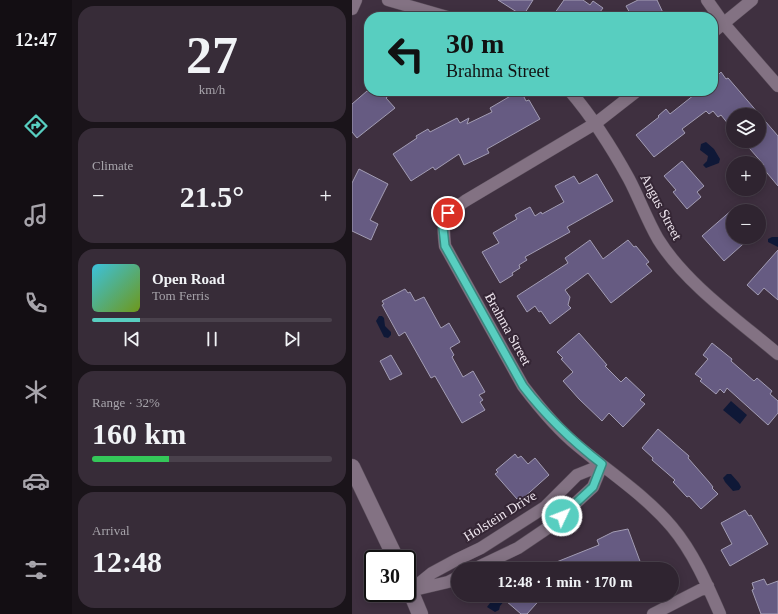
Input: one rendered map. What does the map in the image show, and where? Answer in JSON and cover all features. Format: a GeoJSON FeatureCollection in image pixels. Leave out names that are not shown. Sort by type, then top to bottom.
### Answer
{"type":"FeatureCollection","features":[{"type":"Feature","properties":{"kind":"street"},"geometry":{"type":"LineString","coordinates":[[352,9],[356,0]]}},
{"type":"Feature","properties":{"kind":"street"},"geometry":{"type":"LineString","coordinates":[[388,0],[430,12]]}},
{"type":"Feature","properties":{"kind":"street"},"geometry":{"type":"LineString","coordinates":[[707,0],[716,12]]}},
{"type":"Feature","properties":{"kind":"street"},"geometry":{"type":"LineString","coordinates":[[718,28],[752,0]]}},
{"type":"Feature","properties":{"kind":"street"},"geometry":{"type":"LineString","coordinates":[[718,16],[778,86]]}},
{"type":"Feature","properties":{"kind":"street","name":"Angus Street"},"geometry":{"type":"LineString","coordinates":[[574,96],[596,123],[629,179],[658,239],[674,261],[708,295],[778,354]]}},
{"type":"Feature","properties":{"kind":"street","name":"Brahma Street"},"geometry":{"type":"LineString","coordinates":[[631,96],[596,123],[465,201],[448,213],[443,228],[445,246],[523,386],[539,407],[576,445],[602,464],[646,501],[672,528],[695,561],[720,614]]}},
{"type":"Feature","properties":{"kind":"street"},"geometry":{"type":"LineString","coordinates":[[489,562],[518,548],[552,525],[593,487],[602,464]]}},
{"type":"Feature","properties":{"kind":"street","name":"Holstein Drive"},"geometry":{"type":"LineString","coordinates":[[416,582],[432,572],[481,548],[545,507],[577,475],[602,464]]}},
{"type":"Feature","properties":{"kind":"street"},"geometry":{"type":"LineString","coordinates":[[352,467],[392,550]]}},
{"type":"Feature","properties":{"kind":"street"},"geometry":{"type":"LineString","coordinates":[[416,585],[451,580]]}},
{"type":"Feature","properties":{"kind":"street"},"geometry":{"type":"LineString","coordinates":[[653,614],[708,586]]}},
{"type":"Feature","properties":{"kind":"street"},"geometry":{"type":"LineString","coordinates":[[415,602],[420,614]]}},
{"type":"Feature","properties":{"kind":"water"},"geometry":{"type":"Polygon","coordinates":[[[706,142],[714,149],[720,159],[719,163],[706,168],[703,165],[707,161],[708,156],[700,150],[701,144],[706,142]]]}},
{"type":"Feature","properties":{"kind":"water"},"geometry":{"type":"Polygon","coordinates":[[[778,237],[778,247],[768,242],[768,239],[778,237]]]}},
{"type":"Feature","properties":{"kind":"water"},"geometry":{"type":"Polygon","coordinates":[[[379,316],[384,318],[385,326],[391,332],[391,335],[388,338],[384,337],[376,321],[379,316]]]}},
{"type":"Feature","properties":{"kind":"water"},"geometry":{"type":"Polygon","coordinates":[[[731,401],[747,415],[740,424],[723,410],[731,401]]]}},
{"type":"Feature","properties":{"kind":"water"},"geometry":{"type":"Polygon","coordinates":[[[727,474],[731,474],[739,483],[741,487],[739,490],[733,491],[725,482],[723,478],[727,474]]]}},
{"type":"Feature","properties":{"kind":"water"},"geometry":{"type":"Polygon","coordinates":[[[491,602],[503,602],[499,610],[495,612],[487,607],[491,602]]]}},
{"type":"Feature","properties":{"kind":"building"},"geometry":{"type":"Polygon","coordinates":[[[498,0],[533,0],[526,12],[517,12],[498,0]]]}},
{"type":"Feature","properties":{"kind":"building"},"geometry":{"type":"Polygon","coordinates":[[[564,0],[583,0],[590,5],[593,1],[603,8],[600,12],[556,12],[564,0]]]}},
{"type":"Feature","properties":{"kind":"building"},"geometry":{"type":"Polygon","coordinates":[[[638,0],[657,0],[663,12],[629,12],[626,6],[638,0]]]}},
{"type":"Feature","properties":{"kind":"building"},"geometry":{"type":"Polygon","coordinates":[[[721,72],[754,108],[726,108],[726,121],[721,115],[718,117],[713,111],[709,114],[706,111],[682,129],[685,133],[654,157],[636,135],[659,117],[658,116],[666,109],[670,114],[693,96],[718,96],[718,73],[719,74],[721,72]]]}},
{"type":"Feature","properties":{"kind":"building"},"geometry":{"type":"Polygon","coordinates":[[[364,94],[364,96],[388,96],[386,98],[395,108],[357,138],[352,132],[352,104],[364,94]]]}},
{"type":"Feature","properties":{"kind":"building"},"geometry":{"type":"Polygon","coordinates":[[[510,96],[524,96],[526,101],[529,100],[540,119],[487,149],[489,153],[464,165],[459,154],[435,170],[433,167],[411,181],[393,154],[417,138],[416,136],[428,129],[430,132],[457,118],[460,123],[469,118],[467,124],[492,112],[490,108],[510,96]]]}},
{"type":"Feature","properties":{"kind":"building"},"geometry":{"type":"Polygon","coordinates":[[[766,122],[778,136],[778,186],[766,172],[766,156],[756,156],[749,148],[766,148],[766,122]]]}},
{"type":"Feature","properties":{"kind":"building"},"geometry":{"type":"Polygon","coordinates":[[[682,161],[704,186],[697,192],[701,197],[687,209],[673,192],[676,190],[664,176],[682,161]]]}},
{"type":"Feature","properties":{"kind":"building"},"geometry":{"type":"Polygon","coordinates":[[[359,169],[388,184],[370,220],[378,224],[371,240],[352,231],[352,183],[359,169]]]}},
{"type":"Feature","properties":{"kind":"building"},"geometry":{"type":"Polygon","coordinates":[[[597,174],[613,201],[567,227],[570,232],[525,257],[527,260],[519,265],[520,268],[512,273],[513,275],[500,283],[482,252],[499,243],[493,233],[517,219],[515,215],[530,207],[535,216],[541,212],[542,214],[564,202],[555,186],[574,176],[579,184],[597,174]]]}},
{"type":"Feature","properties":{"kind":"building"},"geometry":{"type":"Polygon","coordinates":[[[726,215],[726,244],[743,244],[724,261],[702,236],[726,215]]]}},
{"type":"Feature","properties":{"kind":"building"},"geometry":{"type":"Polygon","coordinates":[[[590,240],[603,259],[628,240],[634,247],[636,246],[649,262],[646,264],[652,271],[611,303],[588,273],[565,290],[570,297],[568,305],[571,308],[550,324],[541,311],[539,312],[535,306],[527,312],[517,296],[568,263],[565,258],[590,240]]]}},
{"type":"Feature","properties":{"kind":"building"},"geometry":{"type":"Polygon","coordinates":[[[778,250],[778,300],[764,288],[758,295],[747,285],[778,250]]]}},
{"type":"Feature","properties":{"kind":"building"},"geometry":{"type":"Polygon","coordinates":[[[405,289],[408,293],[410,292],[415,301],[424,297],[441,328],[449,323],[460,342],[450,348],[454,355],[452,357],[463,377],[473,371],[485,392],[479,395],[483,400],[480,402],[485,410],[462,423],[435,376],[431,378],[405,332],[399,336],[382,305],[384,304],[382,301],[405,289]]]}},
{"type":"Feature","properties":{"kind":"building"},"geometry":{"type":"Polygon","coordinates":[[[579,333],[607,365],[605,366],[621,382],[626,377],[645,395],[640,400],[645,404],[623,427],[609,413],[602,421],[563,381],[573,372],[561,359],[563,358],[557,352],[579,333]]]}},
{"type":"Feature","properties":{"kind":"building"},"geometry":{"type":"Polygon","coordinates":[[[712,343],[732,359],[731,361],[754,381],[757,378],[772,391],[770,394],[778,401],[778,413],[768,425],[727,388],[724,393],[720,389],[716,394],[700,381],[702,379],[695,374],[708,359],[703,355],[712,343]]]}},
{"type":"Feature","properties":{"kind":"building"},"geometry":{"type":"Polygon","coordinates":[[[391,355],[402,374],[390,380],[380,361],[391,355]]]}},
{"type":"Feature","properties":{"kind":"building"},"geometry":{"type":"Polygon","coordinates":[[[658,429],[689,456],[688,458],[718,494],[701,509],[689,496],[687,497],[673,482],[675,480],[652,460],[653,458],[642,448],[658,429]]]}},
{"type":"Feature","properties":{"kind":"building"},"geometry":{"type":"Polygon","coordinates":[[[515,454],[518,458],[521,456],[528,464],[535,458],[549,475],[521,500],[519,497],[517,499],[495,474],[498,472],[496,470],[515,454]]]}},
{"type":"Feature","properties":{"kind":"building"},"geometry":{"type":"Polygon","coordinates":[[[745,510],[749,516],[751,515],[768,544],[730,566],[721,550],[732,544],[721,523],[745,510]]]}},
{"type":"Feature","properties":{"kind":"building"},"geometry":{"type":"Polygon","coordinates":[[[628,529],[640,562],[556,562],[599,545],[597,540],[613,532],[628,529]]]}},
{"type":"Feature","properties":{"kind":"building"},"geometry":{"type":"Polygon","coordinates":[[[764,579],[767,585],[778,581],[778,614],[761,614],[752,590],[754,589],[752,583],[764,579]]]}},
{"type":"Feature","properties":{"kind":"building"},"geometry":{"type":"Polygon","coordinates":[[[507,602],[538,602],[527,614],[521,614],[507,602]]]}},
{"type":"Feature","properties":{"kind":"route"},"geometry":{"type":"LineString","coordinates":[[448,213],[443,228],[445,246],[523,386],[539,407],[576,445],[602,464],[593,487],[562,516]]}}]}
